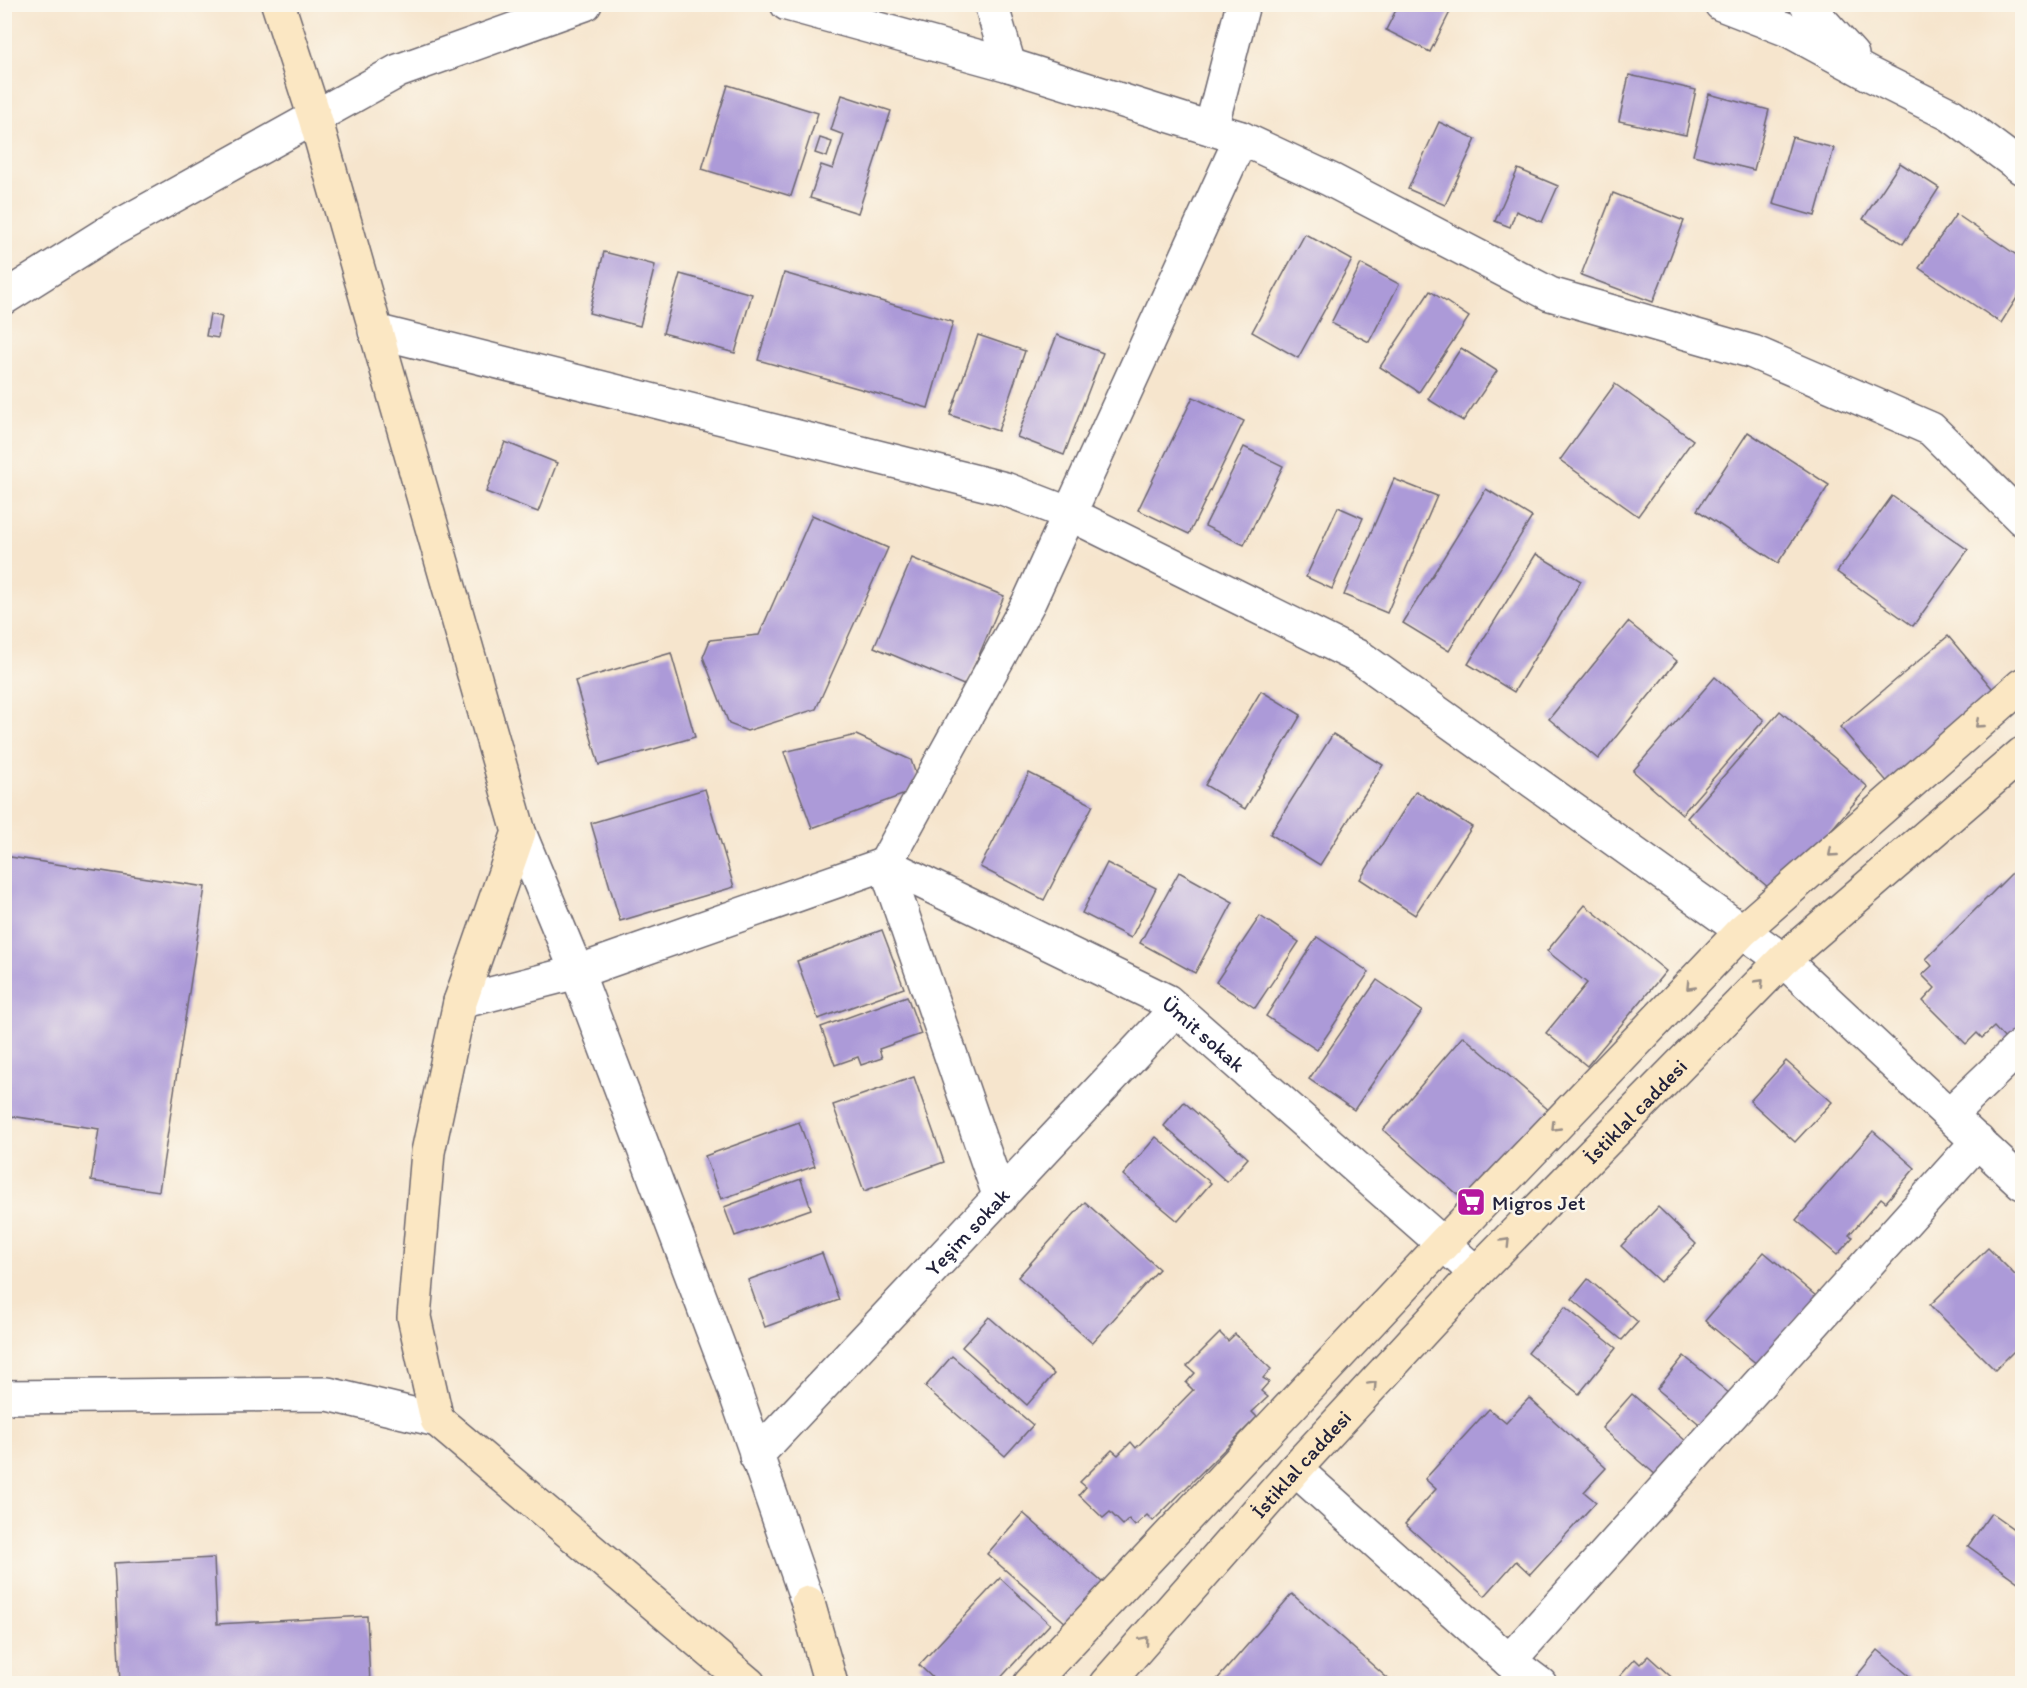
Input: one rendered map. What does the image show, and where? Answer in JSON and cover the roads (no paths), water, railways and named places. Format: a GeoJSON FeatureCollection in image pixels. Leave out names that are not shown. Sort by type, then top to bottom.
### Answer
{"type":"FeatureCollection","features":[{"type":"Feature","properties":{"kind":"street"},"geometry":{"type":"LineString","coordinates":[[278,4],[315,118],[519,832],[577,972],[729,1374],[808,1603],[831,1683]]}},
{"type":"Feature","properties":{"kind":"street"},"geometry":{"type":"LineString","coordinates":[[4,298],[112,230],[398,71],[585,4]]}},
{"type":"Feature","properties":{"kind":"street"},"geometry":{"type":"LineString","coordinates":[[787,4],[1009,65],[1226,133],[1331,180],[1550,294],[1753,352],[1931,429],[2022,519]]}},
{"type":"Feature","properties":{"kind":"street"},"geometry":{"type":"LineString","coordinates":[[991,4],[1009,65]]}},
{"type":"Feature","properties":{"kind":"street"},"geometry":{"type":"LineString","coordinates":[[460,1002],[577,972],[885,864],[1030,600],[1070,514],[1226,133],[1243,4]]}},
{"type":"Feature","properties":{"kind":"street"},"geometry":{"type":"LineString","coordinates":[[1721,4],[1788,30],[1951,116],[2022,168]]}},
{"type":"Feature","properties":{"kind":"street"},"geometry":{"type":"LineString","coordinates":[[1806,4],[1869,74]]}},
{"type":"Feature","properties":{"kind":"street"},"geometry":{"type":"LineString","coordinates":[[375,331],[1005,489],[1070,514],[1361,658],[1783,960],[2022,1183]]}},
{"type":"Feature","properties":{"kind":"street"},"geometry":{"type":"LineString","coordinates":[[1030,1683],[1443,1244],[1742,931],[2022,685]]}},
{"type":"Feature","properties":{"kind":"street","name":"İstiklal caddesi"},"geometry":{"type":"LineString","coordinates":[[1106,1683],[1295,1469],[1476,1274],[1783,960],[2022,754]]}},
{"type":"Feature","properties":{"kind":"street"},"geometry":{"type":"LineString","coordinates":[[437,1420],[414,1317],[428,1152],[460,1002],[519,832]]}},
{"type":"Feature","properties":{"kind":"street"},"geometry":{"type":"LineString","coordinates":[[885,864],[1000,1198]]}},
{"type":"Feature","properties":{"kind":"street","name":"Ümit sokak"},"geometry":{"type":"LineString","coordinates":[[885,864],[1167,1001],[1476,1274]]}},
{"type":"Feature","properties":{"kind":"street","name":"Yeşim sokak"},"geometry":{"type":"LineString","coordinates":[[756,1456],[1176,1009]]}},
{"type":"Feature","properties":{"kind":"street"},"geometry":{"type":"LineString","coordinates":[[1950,1114],[2022,1045]]}},
{"type":"Feature","properties":{"kind":"street"},"geometry":{"type":"LineString","coordinates":[[1509,1661],[1978,1141]]}},
{"type":"Feature","properties":{"kind":"street"},"geometry":{"type":"LineString","coordinates":[[4,1397],[328,1394],[437,1420],[749,1683]]}},
{"type":"Feature","properties":{"kind":"street"},"geometry":{"type":"LineString","coordinates":[[1295,1469],[1509,1661],[1540,1683]]}},
{"type":"Feature","properties":{"kind":"street"},"geometry":{"type":"LineString","coordinates":[[808,1603],[814,1683]]}},
{"type":"Feature","properties":{"kind":"place","name":"Migros Jet"},"geometry":{"type":"Point","coordinates":[1471,1202]}}]}
